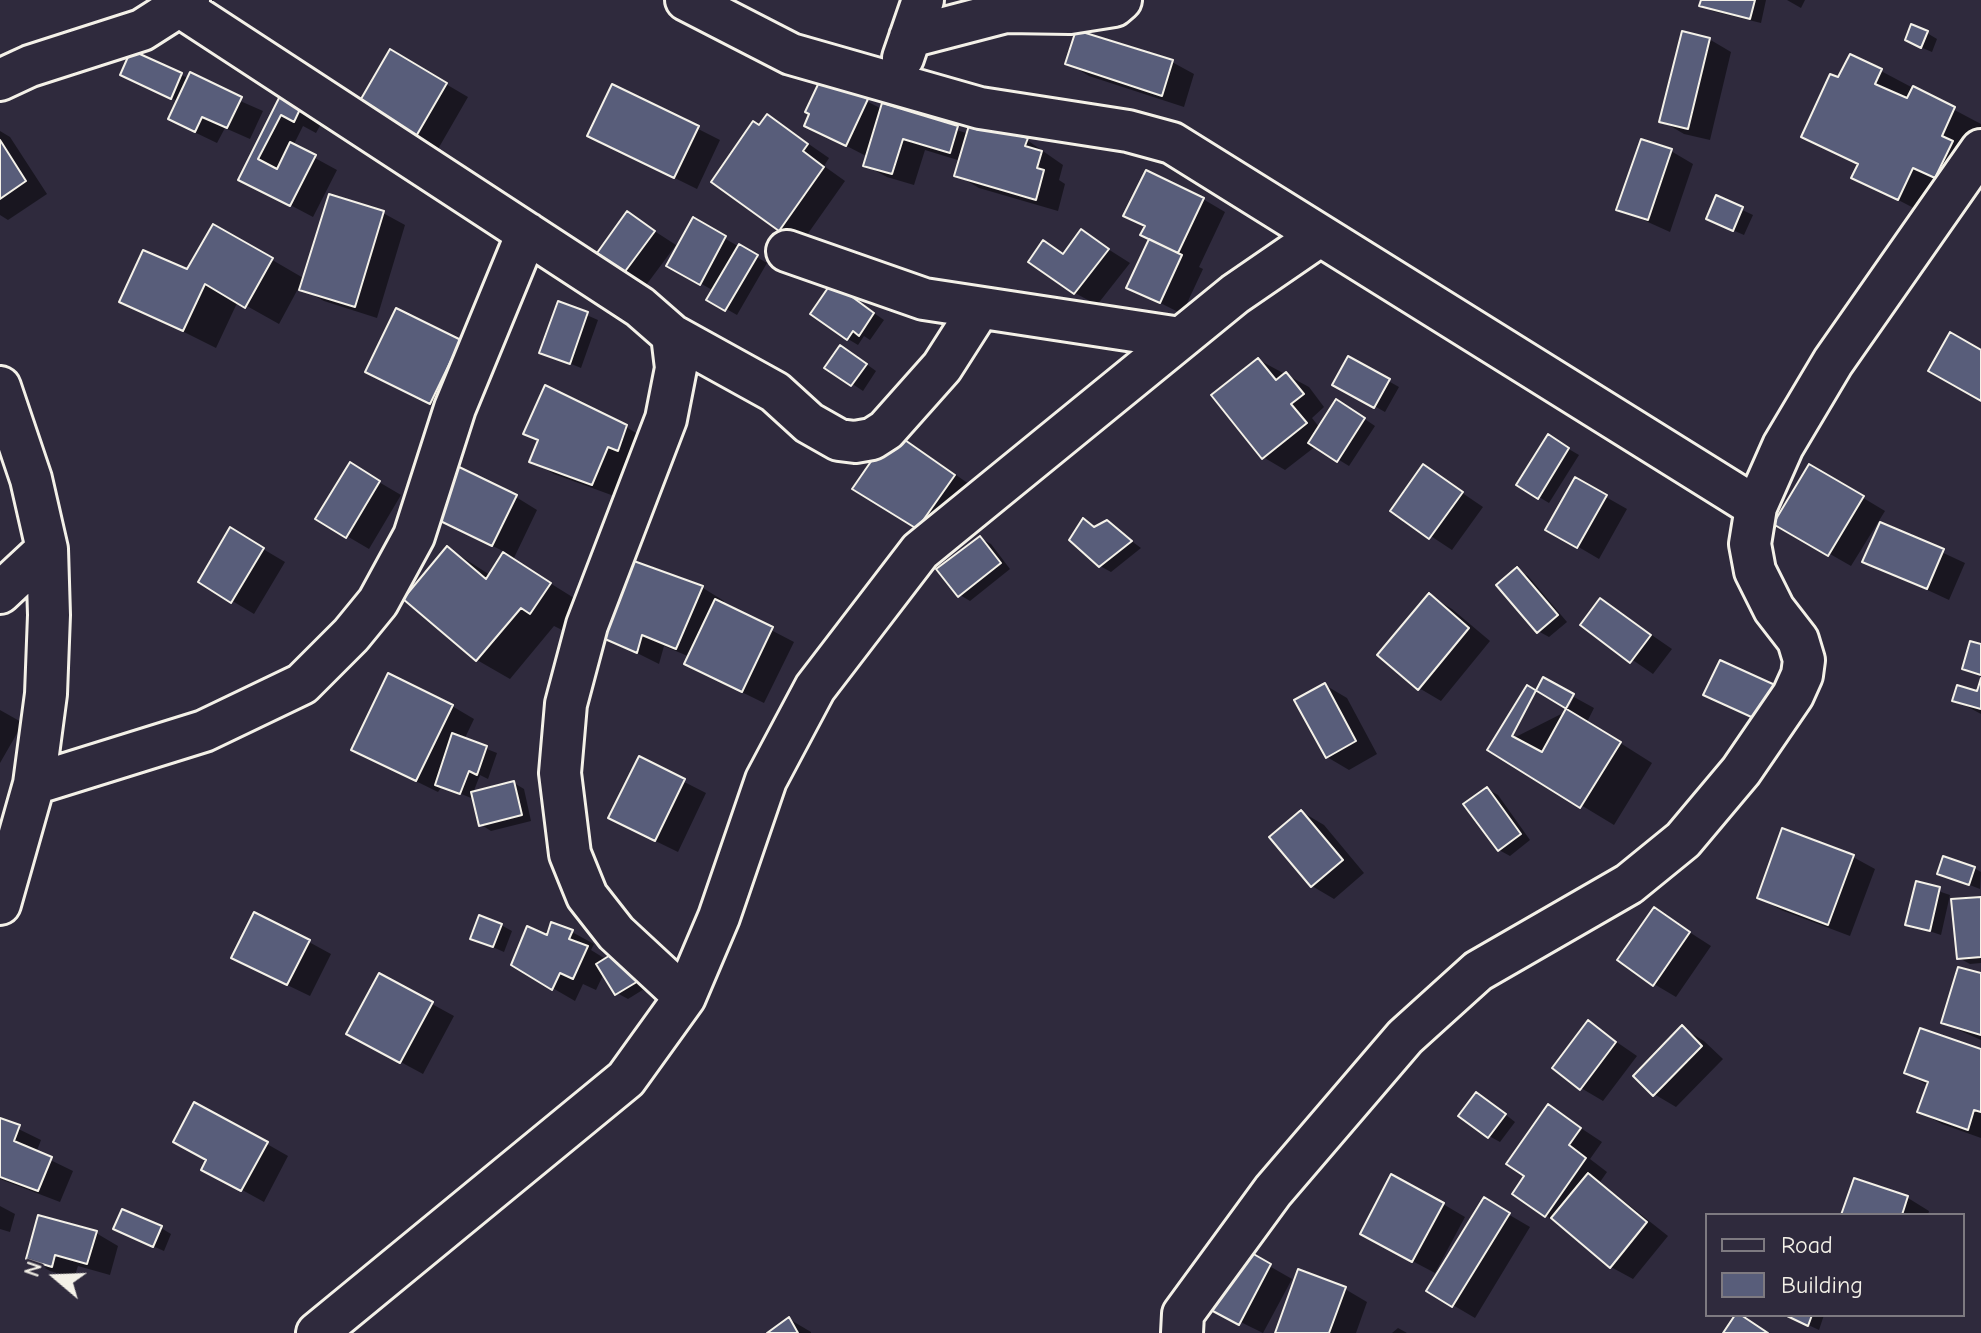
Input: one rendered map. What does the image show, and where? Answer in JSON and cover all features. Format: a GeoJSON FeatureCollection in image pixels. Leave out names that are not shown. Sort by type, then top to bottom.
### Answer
{"type":"FeatureCollection","features":[{"type":"Feature","properties":{"kind":"street"},"geometry":{"type":"LineString","coordinates":[[686,0],[791,54],[980,108],[1128,131],[1172,143],[1318,237],[1756,507]]}},
{"type":"Feature","properties":{"kind":"street"},"geometry":{"type":"LineString","coordinates":[[894,84],[917,18],[1006,12],[1070,13],[1114,6],[1121,0]]}},
{"type":"Feature","properties":{"kind":"street"},"geometry":{"type":"LineString","coordinates":[[0,80],[44,61],[142,30],[185,4],[640,307],[672,335],[775,392],[809,423],[839,440],[855,442],[872,439],[893,422],[942,367],[979,309]]}},
{"type":"Feature","properties":{"kind":"street"},"geometry":{"type":"LineString","coordinates":[[1182,1333],[1183,1314],[1273,1191],[1405,1037],[1478,971],[1629,884],[1683,840],[1741,771],[1793,695],[1802,675],[1804,660],[1798,640],[1774,609],[1755,571],[1750,544],[1756,507],[1783,446],[1833,362],[1981,150]]}},
{"type":"Feature","properties":{"kind":"street"},"geometry":{"type":"LineString","coordinates":[[34,784],[204,731],[302,684],[351,635],[378,602],[414,536],[455,408],[527,233]]}},
{"type":"Feature","properties":{"kind":"street"},"geometry":{"type":"LineString","coordinates":[[317,1333],[626,1079],[685,997],[719,917],[766,780],[815,688],[864,620],[920,551],[1235,294],[1318,237]]}},
{"type":"Feature","properties":{"kind":"street"},"geometry":{"type":"LineString","coordinates":[[787,251],[883,287],[979,309],[1180,338]]}},
{"type":"Feature","properties":{"kind":"street"},"geometry":{"type":"LineString","coordinates":[[672,335],[676,368],[666,419],[587,625],[566,704],[560,773],[570,854],[587,896],[616,933],[685,997]]}},
{"type":"Feature","properties":{"kind":"street"},"geometry":{"type":"LineString","coordinates":[[0,387],[31,479],[47,549],[49,615],[46,694],[34,784],[0,904]]}},
{"type":"Feature","properties":{"kind":"street"},"geometry":{"type":"LineString","coordinates":[[0,593],[47,549]]}},
{"type":"Feature","properties":{"kind":"building"},"geometry":{"type":"Polygon","coordinates":[[[1701,0],[1755,0],[1750,19],[1699,6],[1701,0]]]}},
{"type":"Feature","properties":{"kind":"building"},"geometry":{"type":"Polygon","coordinates":[[[1911,24],[1928,31],[1921,48],[1905,40],[1911,24]]]}},
{"type":"Feature","properties":{"kind":"building"},"geometry":{"type":"Polygon","coordinates":[[[1076,30],[1173,60],[1162,96],[1065,64],[1076,30]]]}},
{"type":"Feature","properties":{"kind":"building"},"geometry":{"type":"Polygon","coordinates":[[[1682,31],[1710,38],[1688,129],[1659,122],[1682,31]]]}},
{"type":"Feature","properties":{"kind":"building"},"geometry":{"type":"Polygon","coordinates":[[[390,49],[447,83],[411,145],[354,111],[390,49]]]}},
{"type":"Feature","properties":{"kind":"building"},"geometry":{"type":"Polygon","coordinates":[[[131,50],[182,73],[171,99],[120,75],[131,50]]]}},
{"type":"Feature","properties":{"kind":"building"},"geometry":{"type":"Polygon","coordinates":[[[1850,54],[1882,69],[1875,84],[1907,98],[1913,86],[1955,107],[1942,136],[1953,141],[1935,178],[1913,168],[1898,200],[1851,178],[1858,164],[1801,137],[1830,74],[1838,77],[1850,54]]]}},
{"type":"Feature","properties":{"kind":"building"},"geometry":{"type":"Polygon","coordinates":[[[190,72],[242,97],[227,128],[202,117],[195,132],[168,119],[190,72]]]}},
{"type":"Feature","properties":{"kind":"building"},"geometry":{"type":"Polygon","coordinates":[[[822,76],[868,99],[846,146],[804,126],[809,114],[805,112],[822,76]]]}},
{"type":"Feature","properties":{"kind":"building"},"geometry":{"type":"Polygon","coordinates":[[[612,84],[699,126],[674,178],[587,136],[612,84]]]}},
{"type":"Feature","properties":{"kind":"building"},"geometry":{"type":"Polygon","coordinates":[[[280,96],[301,107],[294,122],[281,115],[258,159],[277,169],[290,142],[316,155],[290,206],[238,180],[280,96]]]}},
{"type":"Feature","properties":{"kind":"building"},"geometry":{"type":"Polygon","coordinates":[[[882,103],[958,126],[950,153],[903,139],[892,174],[863,166],[882,103]]]}},
{"type":"Feature","properties":{"kind":"building"},"geometry":{"type":"Polygon","coordinates":[[[767,114],[808,144],[803,151],[824,167],[779,231],[711,182],[753,121],[759,125],[767,114]]]}},
{"type":"Feature","properties":{"kind":"building"},"geometry":{"type":"Polygon","coordinates":[[[970,122],[1028,138],[1025,146],[1042,151],[1037,168],[1044,170],[1036,200],[954,176],[970,122]]]}},
{"type":"Feature","properties":{"kind":"building"},"geometry":{"type":"Polygon","coordinates":[[[1641,139],[1672,149],[1648,220],[1616,210],[1641,139]]]}},
{"type":"Feature","properties":{"kind":"building"},"geometry":{"type":"Polygon","coordinates":[[[0,140],[26,181],[0,199],[0,140]]]}},
{"type":"Feature","properties":{"kind":"building"},"geometry":{"type":"Polygon","coordinates":[[[1146,170],[1204,198],[1178,253],[1140,235],[1145,226],[1123,216],[1146,170]]]}},
{"type":"Feature","properties":{"kind":"building"},"geometry":{"type":"Polygon","coordinates":[[[329,194],[384,211],[355,307],[299,290],[329,194]]]}},
{"type":"Feature","properties":{"kind":"building"},"geometry":{"type":"Polygon","coordinates":[[[1716,195],[1743,207],[1733,231],[1706,219],[1716,195]]]}},
{"type":"Feature","properties":{"kind":"building"},"geometry":{"type":"Polygon","coordinates":[[[627,211],[655,231],[618,281],[592,260],[627,211]]]}},
{"type":"Feature","properties":{"kind":"building"},"geometry":{"type":"Polygon","coordinates":[[[693,217],[726,236],[700,285],[666,266],[693,217]]]}},
{"type":"Feature","properties":{"kind":"building"},"geometry":{"type":"Polygon","coordinates":[[[213,224],[273,258],[245,308],[205,284],[183,331],[119,302],[143,250],[187,269],[213,224]]]}},
{"type":"Feature","properties":{"kind":"building"},"geometry":{"type":"Polygon","coordinates":[[[1081,229],[1109,249],[1074,294],[1028,262],[1043,240],[1063,254],[1081,229]]]}},
{"type":"Feature","properties":{"kind":"building"},"geometry":{"type":"Polygon","coordinates":[[[1149,239],[1182,255],[1160,303],[1126,288],[1149,239]]]}},
{"type":"Feature","properties":{"kind":"building"},"geometry":{"type":"Polygon","coordinates":[[[739,244],[758,255],[725,311],[706,300],[739,244]]]}},
{"type":"Feature","properties":{"kind":"building"},"geometry":{"type":"Polygon","coordinates":[[[832,282],[874,313],[859,336],[853,331],[847,340],[810,314],[832,282]]]}},
{"type":"Feature","properties":{"kind":"building"},"geometry":{"type":"Polygon","coordinates":[[[558,301],[588,312],[570,364],[539,353],[558,301]]]}},
{"type":"Feature","properties":{"kind":"building"},"geometry":{"type":"Polygon","coordinates":[[[396,308],[461,340],[430,404],[365,372],[396,308]]]}},
{"type":"Feature","properties":{"kind":"building"},"geometry":{"type":"Polygon","coordinates":[[[1950,332],[1981,350],[1981,401],[1928,371],[1950,332]]]}},
{"type":"Feature","properties":{"kind":"building"},"geometry":{"type":"Polygon","coordinates":[[[840,345],[867,364],[851,386],[824,368],[840,345]]]}},
{"type":"Feature","properties":{"kind":"building"},"geometry":{"type":"Polygon","coordinates":[[[1348,356],[1390,379],[1374,408],[1332,385],[1348,356]]]}},
{"type":"Feature","properties":{"kind":"building"},"geometry":{"type":"Polygon","coordinates":[[[1258,358],[1276,380],[1286,372],[1304,394],[1291,404],[1307,423],[1262,459],[1211,395],[1258,358]]]}},
{"type":"Feature","properties":{"kind":"building"},"geometry":{"type":"Polygon","coordinates":[[[545,385],[627,425],[618,451],[608,447],[592,485],[529,462],[538,440],[523,434],[545,385]]]}},
{"type":"Feature","properties":{"kind":"building"},"geometry":{"type":"Polygon","coordinates":[[[1336,399],[1365,418],[1337,462],[1308,443],[1336,399]]]}},
{"type":"Feature","properties":{"kind":"building"},"geometry":{"type":"Polygon","coordinates":[[[892,431],[955,475],[917,529],[852,489],[892,431]]]}},
{"type":"Feature","properties":{"kind":"building"},"geometry":{"type":"Polygon","coordinates":[[[1548,434],[1569,448],[1538,499],[1516,485],[1548,434]]]}},
{"type":"Feature","properties":{"kind":"building"},"geometry":{"type":"Polygon","coordinates":[[[350,462],[380,481],[346,538],[315,519],[350,462]]]}},
{"type":"Feature","properties":{"kind":"building"},"geometry":{"type":"Polygon","coordinates":[[[1423,464],[1463,492],[1429,539],[1390,511],[1423,464]]]}},
{"type":"Feature","properties":{"kind":"building"},"geometry":{"type":"Polygon","coordinates":[[[1809,464],[1864,496],[1828,556],[1773,524],[1809,464]]]}},
{"type":"Feature","properties":{"kind":"building"},"geometry":{"type":"Polygon","coordinates":[[[455,465],[517,495],[492,546],[430,516],[455,465]]]}},
{"type":"Feature","properties":{"kind":"building"},"geometry":{"type":"Polygon","coordinates":[[[1575,477],[1607,495],[1577,548],[1545,530],[1575,477]]]}},
{"type":"Feature","properties":{"kind":"building"},"geometry":{"type":"Polygon","coordinates":[[[1083,518],[1094,527],[1107,520],[1132,541],[1099,567],[1069,540],[1083,518]]]}},
{"type":"Feature","properties":{"kind":"building"},"geometry":{"type":"Polygon","coordinates":[[[1880,522],[1944,549],[1927,589],[1862,562],[1880,522]]]}},
{"type":"Feature","properties":{"kind":"building"},"geometry":{"type":"Polygon","coordinates":[[[230,527],[264,548],[231,603],[198,582],[230,527]]]}},
{"type":"Feature","properties":{"kind":"building"},"geometry":{"type":"Polygon","coordinates":[[[980,536],[1001,563],[958,597],[936,569],[980,536]]]}},
{"type":"Feature","properties":{"kind":"building"},"geometry":{"type":"Polygon","coordinates":[[[447,546],[486,579],[503,552],[551,583],[530,614],[521,608],[476,661],[403,599],[447,546]]]}},
{"type":"Feature","properties":{"kind":"building"},"geometry":{"type":"Polygon","coordinates":[[[620,556],[703,586],[676,649],[642,635],[637,653],[605,639],[620,556]]]}},
{"type":"Feature","properties":{"kind":"building"},"geometry":{"type":"Polygon","coordinates":[[[1517,567],[1558,615],[1537,633],[1496,585],[1517,567]]]}},
{"type":"Feature","properties":{"kind":"building"},"geometry":{"type":"Polygon","coordinates":[[[1429,593],[1469,628],[1418,690],[1377,655],[1429,593]]]}},
{"type":"Feature","properties":{"kind":"building"},"geometry":{"type":"Polygon","coordinates":[[[1600,598],[1651,635],[1630,663],[1580,625],[1600,598]]]}},
{"type":"Feature","properties":{"kind":"building"},"geometry":{"type":"Polygon","coordinates":[[[715,599],[773,627],[742,692],[684,664],[715,599]]]}},
{"type":"Feature","properties":{"kind":"building"},"geometry":{"type":"Polygon","coordinates":[[[1970,641],[1981,644],[1981,675],[1962,669],[1970,641]]]}},
{"type":"Feature","properties":{"kind":"building"},"geometry":{"type":"Polygon","coordinates":[[[1720,660],[1775,685],[1758,720],[1703,695],[1720,660]]]}},
{"type":"Feature","properties":{"kind":"building"},"geometry":{"type":"Polygon","coordinates":[[[388,673],[453,705],[416,781],[351,750],[388,673]]]}},
{"type":"Feature","properties":{"kind":"building"},"geometry":{"type":"Polygon","coordinates":[[[1543,677],[1574,694],[1542,752],[1512,736],[1543,677]]]}},
{"type":"Feature","properties":{"kind":"building"},"geometry":{"type":"Polygon","coordinates":[[[1981,678],[1981,709],[1952,701],[1957,685],[1977,691],[1981,678]]]}},
{"type":"Feature","properties":{"kind":"building"},"geometry":{"type":"Polygon","coordinates":[[[1325,683],[1356,741],[1326,758],[1294,700],[1325,683]]]}},
{"type":"Feature","properties":{"kind":"building"},"geometry":{"type":"Polygon","coordinates":[[[1527,685],[1621,742],[1580,808],[1487,750],[1527,685]]]}},
{"type":"Feature","properties":{"kind":"building"},"geometry":{"type":"Polygon","coordinates":[[[452,733],[487,746],[477,775],[469,771],[460,794],[435,785],[452,733]]]}},
{"type":"Feature","properties":{"kind":"building"},"geometry":{"type":"Polygon","coordinates":[[[639,756],[685,779],[655,841],[608,818],[639,756]]]}},
{"type":"Feature","properties":{"kind":"building"},"geometry":{"type":"Polygon","coordinates":[[[514,781],[522,815],[479,826],[471,792],[514,781]]]}},
{"type":"Feature","properties":{"kind":"building"},"geometry":{"type":"Polygon","coordinates":[[[1487,787],[1521,834],[1498,851],[1463,804],[1487,787]]]}},
{"type":"Feature","properties":{"kind":"building"},"geometry":{"type":"Polygon","coordinates":[[[1301,810],[1343,860],[1311,887],[1269,837],[1301,810]]]}},
{"type":"Feature","properties":{"kind":"building"},"geometry":{"type":"Polygon","coordinates":[[[1782,828],[1854,855],[1828,925],[1757,898],[1782,828]]]}},
{"type":"Feature","properties":{"kind":"building"},"geometry":{"type":"Polygon","coordinates":[[[1943,856],[1975,867],[1969,885],[1937,874],[1943,856]]]}},
{"type":"Feature","properties":{"kind":"building"},"geometry":{"type":"Polygon","coordinates":[[[1916,881],[1940,887],[1930,931],[1905,925],[1916,881]]]}},
{"type":"Feature","properties":{"kind":"building"},"geometry":{"type":"Polygon","coordinates":[[[1981,897],[1981,957],[1957,959],[1951,899],[1981,897]]]}},
{"type":"Feature","properties":{"kind":"building"},"geometry":{"type":"Polygon","coordinates":[[[1654,907],[1690,932],[1653,986],[1617,960],[1654,907]]]}},
{"type":"Feature","properties":{"kind":"building"},"geometry":{"type":"Polygon","coordinates":[[[254,912],[310,940],[287,985],[231,958],[254,912]]]}},
{"type":"Feature","properties":{"kind":"building"},"geometry":{"type":"Polygon","coordinates":[[[479,915],[502,924],[493,947],[470,939],[479,915]]]}},
{"type":"Feature","properties":{"kind":"building"},"geometry":{"type":"Polygon","coordinates":[[[551,922],[573,930],[569,939],[588,946],[573,979],[560,973],[552,990],[511,965],[527,926],[547,935],[551,922]]]}},
{"type":"Feature","properties":{"kind":"building"},"geometry":{"type":"Polygon","coordinates":[[[620,949],[640,980],[615,995],[596,964],[620,949]]]}},
{"type":"Feature","properties":{"kind":"building"},"geometry":{"type":"Polygon","coordinates":[[[1958,967],[1981,973],[1981,1035],[1941,1023],[1958,967]]]}},
{"type":"Feature","properties":{"kind":"building"},"geometry":{"type":"Polygon","coordinates":[[[379,973],[433,1002],[400,1063],[346,1034],[379,973]]]}},
{"type":"Feature","properties":{"kind":"building"},"geometry":{"type":"Polygon","coordinates":[[[1588,1020],[1616,1042],[1580,1090],[1552,1068],[1588,1020]]]}},
{"type":"Feature","properties":{"kind":"building"},"geometry":{"type":"Polygon","coordinates":[[[1682,1025],[1702,1046],[1653,1096],[1633,1076],[1682,1025]]]}},
{"type":"Feature","properties":{"kind":"building"},"geometry":{"type":"Polygon","coordinates":[[[1920,1028],[1981,1049],[1981,1112],[1974,1110],[1968,1130],[1917,1112],[1928,1082],[1904,1073],[1920,1028]]]}},
{"type":"Feature","properties":{"kind":"building"},"geometry":{"type":"Polygon","coordinates":[[[1476,1092],[1506,1114],[1488,1138],[1458,1116],[1476,1092]]]}},
{"type":"Feature","properties":{"kind":"building"},"geometry":{"type":"Polygon","coordinates":[[[194,1102],[268,1142],[241,1191],[201,1170],[206,1160],[173,1142],[194,1102]]]}},
{"type":"Feature","properties":{"kind":"building"},"geometry":{"type":"Polygon","coordinates":[[[1548,1104],[1581,1128],[1569,1145],[1586,1158],[1545,1217],[1512,1194],[1524,1176],[1506,1164],[1548,1104]]]}},
{"type":"Feature","properties":{"kind":"building"},"geometry":{"type":"Polygon","coordinates":[[[0,1118],[20,1125],[14,1141],[52,1157],[38,1191],[0,1177],[0,1118]]]}},
{"type":"Feature","properties":{"kind":"building"},"geometry":{"type":"Polygon","coordinates":[[[1588,1173],[1647,1222],[1610,1268],[1551,1218],[1588,1173]]]}},
{"type":"Feature","properties":{"kind":"building"},"geometry":{"type":"Polygon","coordinates":[[[1391,1174],[1444,1203],[1412,1262],[1360,1234],[1391,1174]]]}},
{"type":"Feature","properties":{"kind":"building"},"geometry":{"type":"Polygon","coordinates":[[[1854,1178],[1908,1196],[1903,1213],[1842,1213],[1854,1178]]]}},
{"type":"Feature","properties":{"kind":"building"},"geometry":{"type":"Polygon","coordinates":[[[1484,1197],[1510,1213],[1452,1307],[1426,1291],[1484,1197]]]}},
{"type":"Feature","properties":{"kind":"building"},"geometry":{"type":"Polygon","coordinates":[[[122,1209],[162,1226],[153,1247],[113,1229],[122,1209]]]}},
{"type":"Feature","properties":{"kind":"building"},"geometry":{"type":"Polygon","coordinates":[[[38,1215],[97,1231],[87,1264],[55,1255],[52,1267],[26,1259],[38,1215]]]}},
{"type":"Feature","properties":{"kind":"building"},"geometry":{"type":"Polygon","coordinates":[[[1243,1248],[1271,1264],[1239,1325],[1209,1309],[1243,1248]]]}},
{"type":"Feature","properties":{"kind":"building"},"geometry":{"type":"Polygon","coordinates":[[[1298,1269],[1346,1287],[1329,1333],[1275,1333],[1298,1269]]]}},
{"type":"Feature","properties":{"kind":"building"},"geometry":{"type":"Polygon","coordinates":[[[789,1317],[798,1333],[767,1333],[789,1317]]]}},
{"type":"Feature","properties":{"kind":"building"},"geometry":{"type":"Polygon","coordinates":[[[1734,1317],[1744,1317],[1768,1333],[1723,1333],[1734,1317]]]}},
{"type":"Feature","properties":{"kind":"building"},"geometry":{"type":"Polygon","coordinates":[[[1789,1317],[1811,1317],[1808,1326],[1789,1317]]]}}]}
